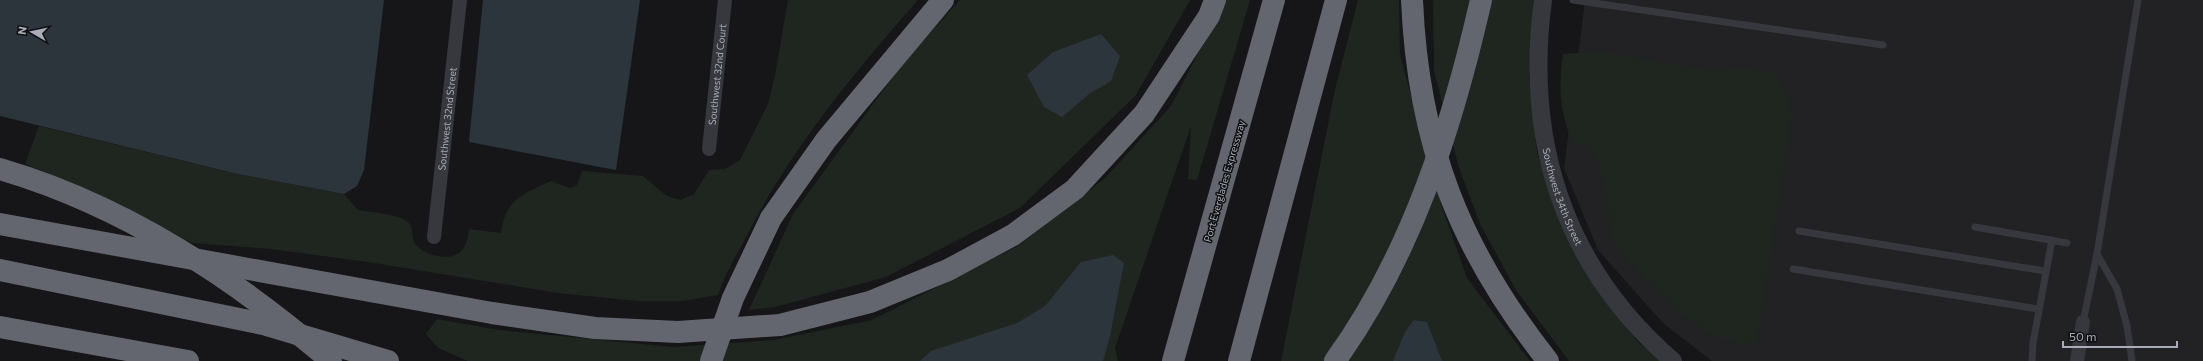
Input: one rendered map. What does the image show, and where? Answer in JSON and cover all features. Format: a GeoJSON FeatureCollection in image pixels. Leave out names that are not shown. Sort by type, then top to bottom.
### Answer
{"type":"FeatureCollection","features":[{"type":"Feature","properties":{"kind":"highway"},"geometry":{"type":"LineString","coordinates":[[711,361],[733,298],[771,218],[826,140],[943,0]]}},
{"type":"Feature","properties":{"kind":"highway"},"geometry":{"type":"LineString","coordinates":[[0,224],[492,313],[595,328],[678,332],[780,325],[870,302],[948,270],[1012,235],[1075,189],[1144,114],[1209,16],[1215,0]]}},
{"type":"Feature","properties":{"kind":"highway","name":"Port Everglades Expressway"},"geometry":{"type":"LineString","coordinates":[[1173,361],[1274,0]]}},
{"type":"Feature","properties":{"kind":"highway"},"geometry":{"type":"LineString","coordinates":[[1239,361],[1336,0]]}},
{"type":"Feature","properties":{"kind":"highway"},"geometry":{"type":"LineString","coordinates":[[1412,0],[1416,57],[1426,120],[1447,189],[1491,280],[1548,361]]}},
{"type":"Feature","properties":{"kind":"highway"},"geometry":{"type":"LineString","coordinates":[[1335,361],[1372,304],[1413,223],[1435,167],[1452,114],[1481,0]]}},
{"type":"Feature","properties":{"kind":"highway"},"geometry":{"type":"LineString","coordinates":[[0,169],[102,206],[161,240],[242,289],[288,324],[331,361]]}},
{"type":"Feature","properties":{"kind":"highway"},"geometry":{"type":"LineString","coordinates":[[0,270],[263,324],[388,361]]}},
{"type":"Feature","properties":{"kind":"highway"},"geometry":{"type":"LineString","coordinates":[[0,327],[188,361]]}},
{"type":"Feature","properties":{"kind":"street","name":"Southwest 32nd Street"},"geometry":{"type":"LineString","coordinates":[[434,237],[460,0]]}},
{"type":"Feature","properties":{"kind":"street","name":"Southwest 32nd Court"},"geometry":{"type":"LineString","coordinates":[[709,149],[726,0]]}},
{"type":"Feature","properties":{"kind":"street","name":"Southwest 34th Street"},"geometry":{"type":"LineString","coordinates":[[1543,0],[1538,40],[1540,115],[1548,154],[1560,196],[1584,255],[1608,293],[1632,321],[1673,361]]}},
{"type":"Feature","properties":{"kind":"street"},"geometry":{"type":"LineString","coordinates":[[2077,361],[2084,322]]}},
{"type":"Feature","properties":{"kind":"lane"},"geometry":{"type":"LineString","coordinates":[[1573,0],[1883,45]]}},
{"type":"Feature","properties":{"kind":"lane"},"geometry":{"type":"LineString","coordinates":[[2084,322],[2097,254],[2138,0]]}},
{"type":"Feature","properties":{"kind":"lane"},"geometry":{"type":"LineString","coordinates":[[1975,227],[2067,243]]}},
{"type":"Feature","properties":{"kind":"lane"},"geometry":{"type":"LineString","coordinates":[[1799,231],[2046,271]]}},
{"type":"Feature","properties":{"kind":"lane"},"geometry":{"type":"LineString","coordinates":[[2032,361],[2038,309],[2052,240]]}},
{"type":"Feature","properties":{"kind":"lane"},"geometry":{"type":"LineString","coordinates":[[2097,254],[2117,289],[2127,326],[2132,361]]}},
{"type":"Feature","properties":{"kind":"lane"},"geometry":{"type":"LineString","coordinates":[[1793,269],[2038,309]]}},
{"type":"Feature","properties":{"kind":"shaded area"},"geometry":{"type":"Polygon","coordinates":[[[0,0],[384,0],[364,170],[357,186],[344,194],[238,174],[0,116],[0,0]]]}},
{"type":"Feature","properties":{"kind":"shaded area"},"geometry":{"type":"Polygon","coordinates":[[[483,0],[640,0],[616,170],[469,142],[483,0]]]}},
{"type":"Feature","properties":{"kind":"shaded area"},"geometry":{"type":"Polygon","coordinates":[[[788,0],[918,0],[846,85],[801,145],[762,208],[730,267],[718,295],[682,301],[638,301],[558,293],[368,262],[271,249],[192,243],[108,199],[25,164],[39,126],[238,174],[344,194],[358,210],[391,215],[404,219],[410,224],[414,242],[420,249],[432,255],[446,257],[453,256],[463,249],[469,229],[501,233],[506,213],[511,205],[523,194],[551,181],[570,188],[577,185],[582,171],[643,176],[667,196],[680,200],[694,194],[709,170],[725,169],[740,160],[768,104],[775,75],[788,0]]]}},
{"type":"Feature","properties":{"kind":"shaded area"},"geometry":{"type":"Polygon","coordinates":[[[960,0],[1190,0],[1136,95],[1020,208],[886,277],[775,307],[749,310],[793,214],[903,63],[960,0]]]}},
{"type":"Feature","properties":{"kind":"shaded area"},"geometry":{"type":"Polygon","coordinates":[[[1225,0],[1250,0],[1197,180],[1188,179],[1191,126],[1115,348],[1118,361],[468,361],[438,348],[426,334],[437,319],[499,330],[673,347],[773,340],[872,320],[1016,247],[1105,178],[1171,106],[1225,0]]]}},
{"type":"Feature","properties":{"kind":"shaded area"},"geometry":{"type":"Polygon","coordinates":[[[1358,0],[1399,0],[1400,55],[1442,207],[1467,278],[1530,361],[1281,361],[1335,89],[1358,0]]]}},
{"type":"Feature","properties":{"kind":"shaded area"},"geometry":{"type":"Polygon","coordinates":[[[1433,0],[1537,0],[1529,78],[1537,152],[1568,239],[1636,340],[1661,361],[1569,361],[1516,290],[1480,224],[1459,168],[1434,71],[1433,0]]]}},
{"type":"Feature","properties":{"kind":"shaded area"},"geometry":{"type":"Polygon","coordinates":[[[1585,0],[2203,0],[2203,361],[1712,361],[1663,323],[1598,250],[1564,168],[1585,0]]]}},
{"type":"Feature","properties":{"kind":"shaded area"},"geometry":{"type":"Polygon","coordinates":[[[1101,34],[1120,56],[1111,81],[1089,94],[1062,117],[1044,107],[1027,75],[1053,52],[1101,34]]]}},
{"type":"Feature","properties":{"kind":"shaded area"},"geometry":{"type":"Polygon","coordinates":[[[1602,51],[1709,70],[1752,68],[1775,73],[1787,96],[1792,115],[1757,342],[1738,344],[1717,337],[1699,327],[1665,300],[1609,238],[1610,226],[1608,203],[1596,157],[1592,146],[1572,142],[1565,120],[1560,89],[1563,54],[1602,51]]]}},
{"type":"Feature","properties":{"kind":"shaded area"},"geometry":{"type":"Polygon","coordinates":[[[1113,255],[1124,263],[1110,336],[1103,361],[920,361],[931,351],[1017,323],[1045,306],[1081,262],[1113,255]]]}},
{"type":"Feature","properties":{"kind":"shaded area"},"geometry":{"type":"Polygon","coordinates":[[[1414,320],[1427,322],[1442,361],[1393,361],[1405,332],[1414,320]]]}}]}
